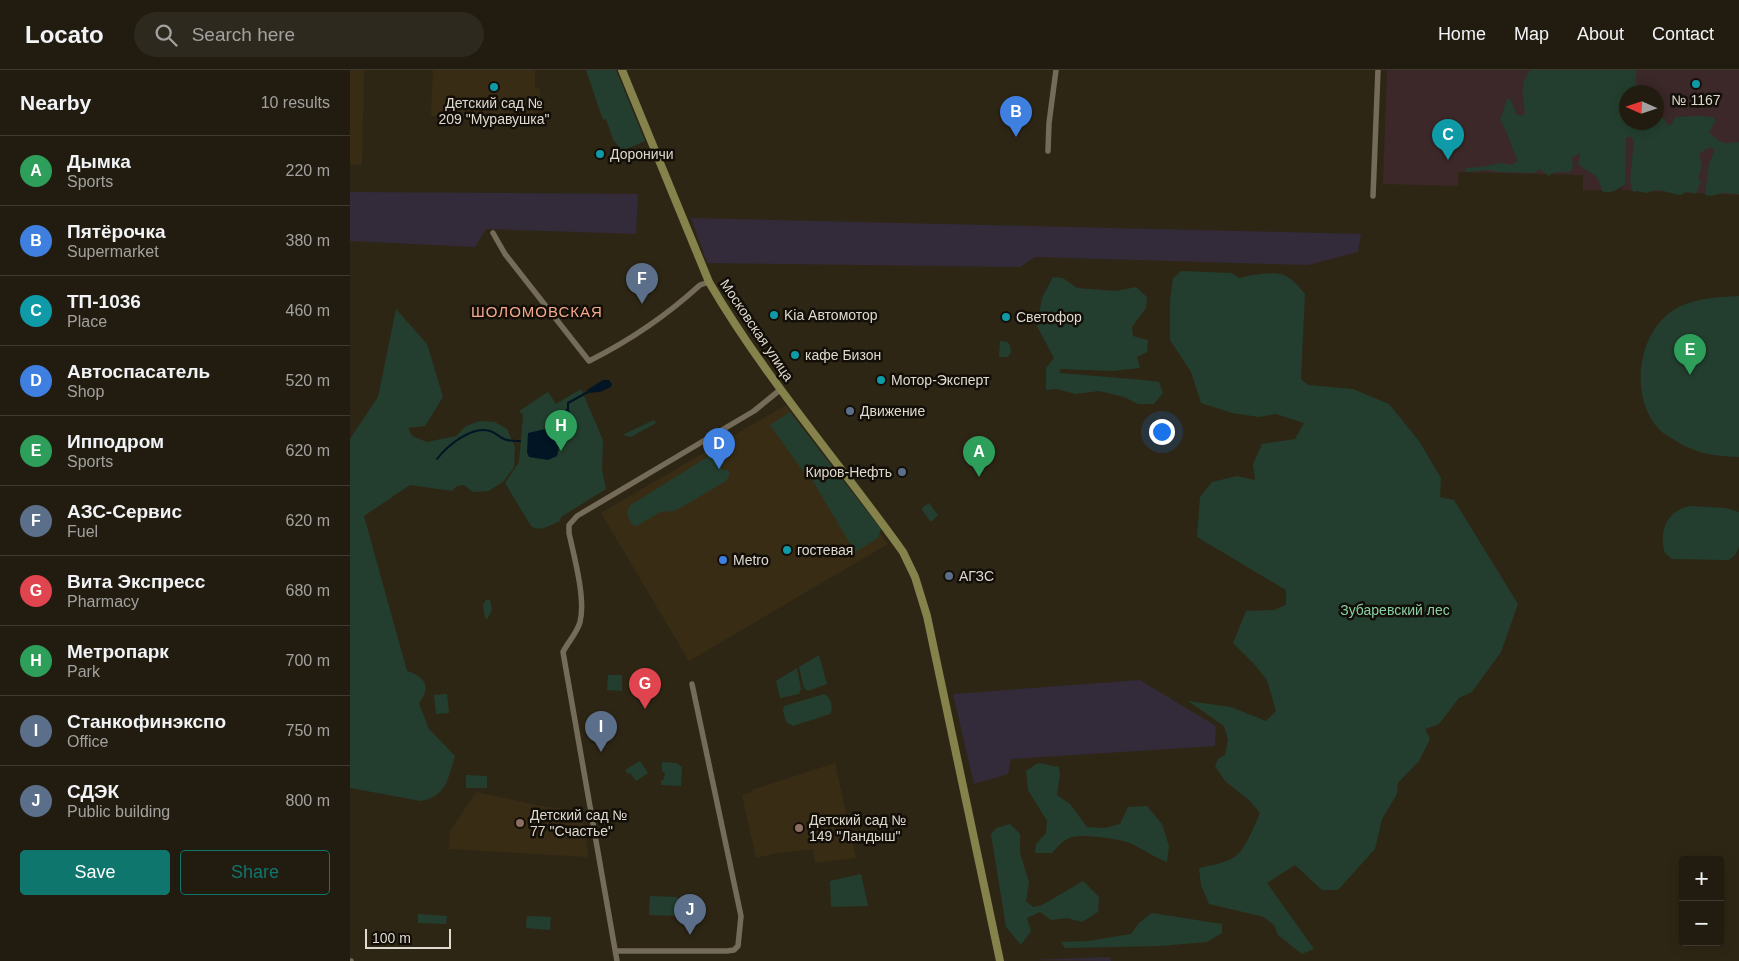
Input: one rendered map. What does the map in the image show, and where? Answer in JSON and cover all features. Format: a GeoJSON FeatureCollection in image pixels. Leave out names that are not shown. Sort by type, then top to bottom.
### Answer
{"type":"FeatureCollection","features":[{"type":"Feature","properties":{"kind":"main road","name":"Московская улица"},"geometry":{"type":"LineString","coordinates":[[622,70],[708,282],[725,310],[781,389],[903,552],[915,577],[927,616],[1000,961]]}},
{"type":"Feature","properties":{"kind":"street"},"geometry":{"type":"LineString","coordinates":[[1048,151],[1049,123],[1056,70]]}},
{"type":"Feature","properties":{"kind":"street"},"geometry":{"type":"LineString","coordinates":[[1373,196],[1378,70]]}},
{"type":"Feature","properties":{"kind":"street"},"geometry":{"type":"LineString","coordinates":[[493,233],[506,254],[589,361],[618,347],[656,322],[700,285],[708,282]]}},
{"type":"Feature","properties":{"kind":"street"},"geometry":{"type":"LineString","coordinates":[[617,961],[563,652],[578,628],[582,615],[582,602],[569,533],[570,525],[577,516],[754,411],[781,389]]}},
{"type":"Feature","properties":{"kind":"street"},"geometry":{"type":"LineString","coordinates":[[616,951],[732,950],[738,946],[741,916],[692,684]]}},
{"type":"Feature","properties":{"kind":"shaded area"},"geometry":{"type":"Polygon","coordinates":[[[350,70],[364,70],[362,165],[350,164],[350,70]]]}},
{"type":"Feature","properties":{"kind":"shaded area"},"geometry":{"type":"Polygon","coordinates":[[[433,70],[535,70],[535,88],[540,89],[540,109],[530,119],[431,116],[433,70]]]}},
{"type":"Feature","properties":{"kind":"shaded area"},"geometry":{"type":"Polygon","coordinates":[[[1387,70],[1619,70],[1615,191],[1583,190],[1583,175],[1458,172],[1458,186],[1383,184],[1387,70]]]}},
{"type":"Feature","properties":{"kind":"shaded area"},"geometry":{"type":"Polygon","coordinates":[[[1626,70],[1739,70],[1739,195],[1622,190],[1624,130],[1664,130],[1664,85],[1626,85],[1626,70]]]}},
{"type":"Feature","properties":{"kind":"shaded area"},"geometry":{"type":"Polygon","coordinates":[[[350,192],[638,194],[636,234],[486,229],[475,247],[350,241],[350,192]]]}},
{"type":"Feature","properties":{"kind":"shaded area"},"geometry":{"type":"Polygon","coordinates":[[[691,218],[1361,234],[1358,252],[1308,265],[1035,257],[1020,267],[707,263],[691,218]]]}},
{"type":"Feature","properties":{"kind":"shaded area"},"geometry":{"type":"Polygon","coordinates":[[[786,405],[888,544],[689,661],[601,513],[786,405]]]}},
{"type":"Feature","properties":{"kind":"shaded area"},"geometry":{"type":"Polygon","coordinates":[[[1140,680],[1216,726],[1215,746],[1011,759],[1008,774],[974,784],[953,694],[1140,680]]]}},
{"type":"Feature","properties":{"kind":"shaded area","name":"Детский сад № 149 \"Ландыш\""},"geometry":{"type":"Polygon","coordinates":[[[835,763],[856,858],[815,863],[813,849],[777,853],[756,858],[742,795],[835,763]]]}},
{"type":"Feature","properties":{"kind":"shaded area","name":"Детский сад № 77 \"Счастье\""},"geometry":{"type":"Polygon","coordinates":[[[476,792],[546,807],[582,811],[588,857],[449,849],[450,831],[476,792]]]}},
{"type":"Feature","properties":{"kind":"shaded area"},"geometry":{"type":"Polygon","coordinates":[[[1110,957],[1111,961],[1028,960],[1110,957]]]}},
{"type":"Feature","properties":{"kind":"green space"},"geometry":{"type":"Polygon","coordinates":[[[586,70],[616,70],[645,141],[620,152],[616,142],[614,142],[606,119],[603,120],[586,70]]]}},
{"type":"Feature","properties":{"kind":"green space"},"geometry":{"type":"Polygon","coordinates":[[[1530,70],[1636,70],[1637,85],[1619,85],[1619,130],[1664,130],[1664,119],[1666,124],[1671,125],[1675,117],[1714,117],[1715,122],[1709,132],[1719,141],[1725,143],[1739,142],[1739,194],[1705,195],[1709,163],[1715,150],[1710,148],[1699,154],[1702,165],[1698,179],[1701,183],[1697,189],[1698,192],[1694,194],[1687,191],[1681,195],[1660,190],[1647,193],[1633,192],[1630,181],[1634,140],[1631,137],[1626,137],[1625,184],[1611,192],[1602,191],[1596,176],[1578,164],[1580,154],[1572,157],[1573,167],[1570,172],[1556,172],[1549,176],[1539,169],[1535,173],[1489,170],[1465,172],[1465,168],[1501,163],[1511,165],[1518,161],[1500,120],[1507,99],[1510,98],[1517,115],[1522,116],[1525,113],[1523,85],[1530,70]]]}},
{"type":"Feature","properties":{"kind":"green space","name":"Зубаревский лес"},"geometry":{"type":"Polygon","coordinates":[[[1181,271],[1231,273],[1240,278],[1275,273],[1284,275],[1296,283],[1305,294],[1301,379],[1308,385],[1353,389],[1389,404],[1419,441],[1441,478],[1440,497],[1454,500],[1518,604],[1501,652],[1472,692],[1459,698],[1439,724],[1425,729],[1430,739],[1419,761],[1398,783],[1397,794],[1382,819],[1375,849],[1338,890],[1322,890],[1295,865],[1267,883],[1314,949],[1302,954],[1278,935],[1274,925],[1264,917],[1209,904],[1201,885],[1199,868],[1224,862],[1237,855],[1247,842],[1260,813],[1250,801],[1225,781],[1215,766],[1218,759],[1225,755],[1228,740],[1224,726],[1188,701],[1231,707],[1266,721],[1276,711],[1267,680],[1233,643],[1246,611],[1274,610],[1286,605],[1286,590],[1197,537],[1200,497],[1212,482],[1237,476],[1255,480],[1253,464],[1262,444],[1295,439],[1304,423],[1276,414],[1259,417],[1232,413],[1201,403],[1191,372],[1170,340],[1170,300],[1173,278],[1181,271]]]}},
{"type":"Feature","properties":{"kind":"green space"},"geometry":{"type":"Polygon","coordinates":[[[1053,277],[1063,278],[1077,288],[1116,291],[1136,287],[1147,297],[1146,308],[1132,327],[1133,336],[1148,340],[1147,352],[1137,357],[1140,368],[1112,371],[1060,369],[1060,373],[1159,382],[1163,393],[1154,404],[1138,404],[1124,397],[1099,391],[1076,394],[1056,389],[1046,390],[1046,368],[1054,358],[1037,326],[1042,298],[1053,277]]]}},
{"type":"Feature","properties":{"kind":"green space"},"geometry":{"type":"Polygon","coordinates":[[[1739,296],[1739,457],[1720,456],[1686,447],[1658,428],[1649,414],[1643,398],[1642,363],[1646,345],[1654,330],[1665,317],[1679,307],[1701,300],[1739,296]]]}},
{"type":"Feature","properties":{"kind":"green space"},"geometry":{"type":"Polygon","coordinates":[[[396,309],[427,344],[443,397],[425,426],[408,428],[412,436],[427,442],[456,436],[466,426],[480,421],[495,422],[507,429],[515,447],[514,467],[503,482],[488,491],[473,492],[464,485],[457,486],[452,491],[410,485],[364,516],[407,671],[418,676],[425,683],[425,692],[419,703],[429,729],[455,756],[445,785],[430,799],[421,801],[350,788],[350,439],[378,397],[396,309]]]}},
{"type":"Feature","properties":{"kind":"green space"},"geometry":{"type":"Polygon","coordinates":[[[1000,341],[1007,342],[1010,345],[1011,352],[1008,357],[999,357],[1000,341]]]}},
{"type":"Feature","properties":{"kind":"green space"},"geometry":{"type":"Polygon","coordinates":[[[581,389],[603,440],[602,470],[606,489],[561,517],[560,521],[545,528],[534,528],[505,483],[519,462],[523,415],[519,411],[548,392],[556,404],[581,389]]]}},
{"type":"Feature","properties":{"kind":"green space"},"geometry":{"type":"Polygon","coordinates":[[[790,412],[881,529],[878,538],[854,553],[808,473],[805,474],[770,425],[790,412]]]}},
{"type":"Feature","properties":{"kind":"green space"},"geometry":{"type":"Polygon","coordinates":[[[654,420],[656,423],[631,437],[625,436],[624,434],[654,420]]]}},
{"type":"Feature","properties":{"kind":"green space"},"geometry":{"type":"Polygon","coordinates":[[[717,451],[716,458],[723,470],[728,470],[730,474],[726,481],[675,511],[660,512],[637,526],[632,525],[627,514],[629,506],[717,451]]]}},
{"type":"Feature","properties":{"kind":"green space"},"geometry":{"type":"Polygon","coordinates":[[[929,503],[938,515],[932,521],[922,510],[929,503]]]}},
{"type":"Feature","properties":{"kind":"green space"},"geometry":{"type":"Polygon","coordinates":[[[1690,506],[1726,508],[1739,512],[1739,547],[1736,554],[1729,560],[1672,559],[1665,553],[1663,537],[1666,523],[1675,512],[1690,506]]]}},
{"type":"Feature","properties":{"kind":"green space"},"geometry":{"type":"Polygon","coordinates":[[[486,600],[490,600],[492,610],[487,619],[485,618],[483,605],[486,600]]]}},
{"type":"Feature","properties":{"kind":"green space"},"geometry":{"type":"Polygon","coordinates":[[[819,655],[827,684],[808,691],[804,688],[799,667],[819,655]]]}},
{"type":"Feature","properties":{"kind":"green space"},"geometry":{"type":"Polygon","coordinates":[[[797,668],[801,689],[799,694],[780,698],[776,681],[797,668]]]}},
{"type":"Feature","properties":{"kind":"green space"},"geometry":{"type":"Polygon","coordinates":[[[608,675],[622,675],[622,691],[607,690],[608,675]]]}},
{"type":"Feature","properties":{"kind":"green space"},"geometry":{"type":"Polygon","coordinates":[[[447,694],[449,713],[436,714],[434,695],[447,694]]]}},
{"type":"Feature","properties":{"kind":"green space"},"geometry":{"type":"Polygon","coordinates":[[[824,694],[831,703],[832,709],[830,714],[793,726],[786,722],[783,711],[784,706],[824,694]]]}},
{"type":"Feature","properties":{"kind":"green space"},"geometry":{"type":"Polygon","coordinates":[[[640,761],[648,773],[636,781],[625,770],[640,761]]]}},
{"type":"Feature","properties":{"kind":"green space"},"geometry":{"type":"Polygon","coordinates":[[[662,762],[676,763],[682,767],[681,786],[661,785],[665,773],[662,771],[662,762]]]}},
{"type":"Feature","properties":{"kind":"green space"},"geometry":{"type":"Polygon","coordinates":[[[1038,763],[1059,767],[1057,795],[1070,804],[1087,827],[1105,828],[1120,824],[1128,807],[1147,806],[1162,824],[1169,846],[1167,862],[1127,842],[1094,837],[1073,837],[1064,841],[1052,853],[1035,853],[1036,844],[1046,833],[1047,821],[1028,790],[1026,771],[1038,763]]]}},
{"type":"Feature","properties":{"kind":"green space"},"geometry":{"type":"Polygon","coordinates":[[[466,775],[487,776],[487,788],[466,788],[466,775]]]}},
{"type":"Feature","properties":{"kind":"green space"},"geometry":{"type":"Polygon","coordinates":[[[1010,824],[1020,834],[1020,853],[1029,882],[1026,901],[1033,907],[1042,905],[1083,881],[1099,897],[1098,912],[1082,922],[1067,918],[1051,920],[1040,912],[1027,918],[1031,931],[1021,945],[1006,927],[991,834],[996,828],[1010,824]]]}},
{"type":"Feature","properties":{"kind":"green space"},"geometry":{"type":"Polygon","coordinates":[[[861,874],[868,906],[831,907],[830,881],[861,874]]]}},
{"type":"Feature","properties":{"kind":"green space"},"geometry":{"type":"Polygon","coordinates":[[[650,896],[678,897],[677,916],[649,915],[650,896]]]}},
{"type":"Feature","properties":{"kind":"green space"},"geometry":{"type":"Polygon","coordinates":[[[1152,913],[1222,924],[1222,933],[1207,942],[1160,946],[1065,948],[1061,942],[1088,941],[1131,934],[1139,923],[1152,913]]]}},
{"type":"Feature","properties":{"kind":"green space"},"geometry":{"type":"Polygon","coordinates":[[[418,914],[447,916],[446,924],[418,923],[418,914]]]}},
{"type":"Feature","properties":{"kind":"green space"},"geometry":{"type":"Polygon","coordinates":[[[527,916],[551,917],[550,930],[526,928],[527,916]]]}},
{"type":"Feature","properties":{"kind":"water"},"geometry":{"type":"Polygon","coordinates":[[[603,380],[609,380],[612,384],[611,387],[600,392],[588,393],[587,390],[603,380]]]}},
{"type":"Feature","properties":{"kind":"water"},"geometry":{"type":"Polygon","coordinates":[[[566,409],[569,409],[573,423],[560,441],[557,456],[548,460],[529,457],[527,452],[528,433],[550,428],[557,423],[566,409]]]}},
{"type":"Feature","properties":{"kind":"waterway"},"geometry":{"type":"LineString","coordinates":[[568,409],[568,403],[588,392]]}},
{"type":"Feature","properties":{"kind":"waterway"},"geometry":{"type":"LineString","coordinates":[[437,459],[453,443],[476,431],[490,431],[506,440],[520,441]]}},
{"type":"Feature","properties":{"kind":"place","name":"№ 1167"},"geometry":{"type":"Point","coordinates":[1696,84]}},
{"type":"Feature","properties":{"kind":"place","name":"Детский сад № 209 \"Муравушка\""},"geometry":{"type":"Point","coordinates":[494,87]}},
{"type":"Feature","properties":{"kind":"place","name":"Пятёрочка"},"geometry":{"type":"Point","coordinates":[1016,137]}},
{"type":"Feature","properties":{"kind":"place","name":"Дороничи"},"geometry":{"type":"Point","coordinates":[600,154]}},
{"type":"Feature","properties":{"kind":"place","name":"ТП-1036"},"geometry":{"type":"Point","coordinates":[1448,160]}},
{"type":"Feature","properties":{"kind":"place","name":"АЗС-Сервис"},"geometry":{"type":"Point","coordinates":[642,304]}},
{"type":"Feature","properties":{"kind":"place","name":"Kia Автомотор"},"geometry":{"type":"Point","coordinates":[774,315]}},
{"type":"Feature","properties":{"kind":"place","name":"Светофор"},"geometry":{"type":"Point","coordinates":[1006,317]}},
{"type":"Feature","properties":{"kind":"place","name":"кафе Бизон"},"geometry":{"type":"Point","coordinates":[795,355]}},
{"type":"Feature","properties":{"kind":"place","name":"Ипподром"},"geometry":{"type":"Point","coordinates":[1690,375]}},
{"type":"Feature","properties":{"kind":"place","name":"Мотор-Эксперт"},"geometry":{"type":"Point","coordinates":[881,380]}},
{"type":"Feature","properties":{"kind":"place","name":"Движение"},"geometry":{"type":"Point","coordinates":[850,411]}},
{"type":"Feature","properties":{"kind":"place","name":"Метропарк"},"geometry":{"type":"Point","coordinates":[561,451]}},
{"type":"Feature","properties":{"kind":"place","name":"Автоспасатель"},"geometry":{"type":"Point","coordinates":[719,469]}},
{"type":"Feature","properties":{"kind":"place","name":"Киров-Нефть"},"geometry":{"type":"Point","coordinates":[902,472]}},
{"type":"Feature","properties":{"kind":"place","name":"Дымка"},"geometry":{"type":"Point","coordinates":[979,477]}},
{"type":"Feature","properties":{"kind":"place","name":"гостевая"},"geometry":{"type":"Point","coordinates":[787,550]}},
{"type":"Feature","properties":{"kind":"place","name":"Metro"},"geometry":{"type":"Point","coordinates":[723,560]}},
{"type":"Feature","properties":{"kind":"place","name":"АГЗС"},"geometry":{"type":"Point","coordinates":[949,576]}},
{"type":"Feature","properties":{"kind":"place","name":"Вита Экспресс"},"geometry":{"type":"Point","coordinates":[645,709]}},
{"type":"Feature","properties":{"kind":"place","name":"Станкофинэкспо"},"geometry":{"type":"Point","coordinates":[601,752]}},
{"type":"Feature","properties":{"kind":"place","name":"Детский сад № 77 \"Счастье\""},"geometry":{"type":"Point","coordinates":[520,823]}},
{"type":"Feature","properties":{"kind":"place","name":"Детский сад № 149 \"Ландыш\""},"geometry":{"type":"Point","coordinates":[799,828]}},
{"type":"Feature","properties":{"kind":"place","name":"СДЭК"},"geometry":{"type":"Point","coordinates":[690,935]}},
{"type":"Feature","properties":{"kind":"district","name":"ШОЛОМОВСКАЯ"},"geometry":{"type":"Point","coordinates":[537,312]}}]}
